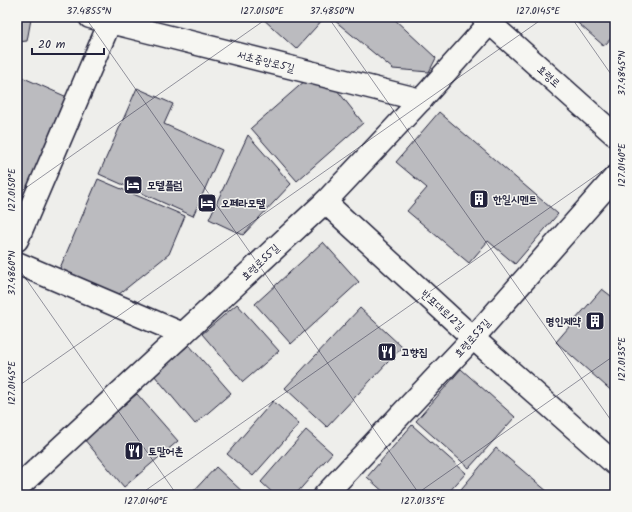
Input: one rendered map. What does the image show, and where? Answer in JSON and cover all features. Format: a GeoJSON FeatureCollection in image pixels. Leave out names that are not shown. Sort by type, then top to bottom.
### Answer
{"type":"FeatureCollection","features":[{"type":"Feature","properties":{"kind":"street","name":"효령로55길"},"geometry":{"type":"LineString","coordinates":[[17,488],[325,202],[421,100],[489,19]]}},
{"type":"Feature","properties":{"kind":"street","name":"효령로"},"geometry":{"type":"LineString","coordinates":[[489,19],[615,135]]}},
{"type":"Feature","properties":{"kind":"street","name":"서초중앙로5길"},"geometry":{"type":"LineString","coordinates":[[17,240],[100,20],[421,100]]}},
{"type":"Feature","properties":{"kind":"street","name":"효령로53길"},"geometry":{"type":"LineString","coordinates":[[325,495],[473,338],[615,177]]}},
{"type":"Feature","properties":{"kind":"street","name":"반포대로12길"},"geometry":{"type":"LineString","coordinates":[[325,202],[473,338],[615,464]]}},
{"type":"Feature","properties":{"kind":"street"},"geometry":{"type":"LineString","coordinates":[[17,263],[183,334]]}},
{"type":"Feature","properties":{"kind":"building"},"geometry":{"type":"Polygon","coordinates":[[[17,17],[31,19],[27,41],[17,42],[17,17]]]}},
{"type":"Feature","properties":{"kind":"building"},"geometry":{"type":"Polygon","coordinates":[[[261,17],[325,17],[296,49],[261,17]]]}},
{"type":"Feature","properties":{"kind":"building"},"geometry":{"type":"Polygon","coordinates":[[[337,17],[392,17],[436,58],[429,72],[393,69],[334,20],[337,17]]]}},
{"type":"Feature","properties":{"kind":"building"},"geometry":{"type":"Polygon","coordinates":[[[571,17],[615,17],[615,34],[604,46],[571,17]]]}},
{"type":"Feature","properties":{"kind":"building"},"geometry":{"type":"Polygon","coordinates":[[[17,75],[67,97],[17,210],[17,75]]]}},
{"type":"Feature","properties":{"kind":"building"},"geometry":{"type":"Polygon","coordinates":[[[306,80],[333,85],[363,123],[297,181],[251,128],[306,80]]]}},
{"type":"Feature","properties":{"kind":"building"},"geometry":{"type":"Polygon","coordinates":[[[137,88],[173,104],[164,124],[222,150],[193,216],[99,174],[137,88]]]}},
{"type":"Feature","properties":{"kind":"building","name":"한일시멘트"},"geometry":{"type":"Polygon","coordinates":[[[439,112],[558,214],[515,264],[488,241],[469,263],[407,211],[427,188],[396,162],[439,112]]]}},
{"type":"Feature","properties":{"kind":"building"},"geometry":{"type":"Polygon","coordinates":[[[248,135],[291,184],[243,235],[209,219],[248,135]]]}},
{"type":"Feature","properties":{"kind":"building"},"geometry":{"type":"Polygon","coordinates":[[[98,179],[185,216],[169,254],[113,299],[57,275],[98,179]]]}},
{"type":"Feature","properties":{"kind":"building"},"geometry":{"type":"Polygon","coordinates":[[[323,242],[359,282],[291,344],[255,304],[323,242]]]}},
{"type":"Feature","properties":{"kind":"building","name":"명인제약"},"geometry":{"type":"Polygon","coordinates":[[[602,289],[615,299],[615,394],[556,342],[602,289]]]}},
{"type":"Feature","properties":{"kind":"building"},"geometry":{"type":"Polygon","coordinates":[[[237,304],[279,351],[243,382],[202,334],[237,304]]]}},
{"type":"Feature","properties":{"kind":"building"},"geometry":{"type":"Polygon","coordinates":[[[360,308],[402,347],[327,427],[285,388],[360,308]]]}},
{"type":"Feature","properties":{"kind":"building"},"geometry":{"type":"Polygon","coordinates":[[[189,345],[231,393],[195,424],[154,375],[189,345]]]}},
{"type":"Feature","properties":{"kind":"building"},"geometry":{"type":"Polygon","coordinates":[[[461,369],[515,417],[469,468],[416,421],[461,369]]]}},
{"type":"Feature","properties":{"kind":"building"},"geometry":{"type":"Polygon","coordinates":[[[137,394],[178,441],[124,487],[84,439],[137,394]]]}},
{"type":"Feature","properties":{"kind":"building"},"geometry":{"type":"Polygon","coordinates":[[[273,401],[299,424],[253,476],[227,454],[273,401]]]}},
{"type":"Feature","properties":{"kind":"building"},"geometry":{"type":"Polygon","coordinates":[[[412,425],[466,473],[446,495],[387,495],[367,477],[412,425]]]}},
{"type":"Feature","properties":{"kind":"building"},"geometry":{"type":"Polygon","coordinates":[[[306,430],[332,453],[295,495],[275,495],[261,482],[306,430]]]}},
{"type":"Feature","properties":{"kind":"building"},"geometry":{"type":"Polygon","coordinates":[[[496,448],[548,492],[545,495],[456,495],[496,448]]]}},
{"type":"Feature","properties":{"kind":"building"},"geometry":{"type":"Polygon","coordinates":[[[216,467],[246,495],[190,495],[216,467]]]}},
{"type":"Feature","properties":{"kind":"place","name":"모텔플럼"},"geometry":{"type":"Point","coordinates":[133,185]}},
{"type":"Feature","properties":{"kind":"place","name":"한일시멘트"},"geometry":{"type":"Point","coordinates":[479,199]}},
{"type":"Feature","properties":{"kind":"place","name":"오페라모텔"},"geometry":{"type":"Point","coordinates":[207,203]}},
{"type":"Feature","properties":{"kind":"place","name":"명인제약"},"geometry":{"type":"Point","coordinates":[595,321]}},
{"type":"Feature","properties":{"kind":"place","name":"고향집"},"geometry":{"type":"Point","coordinates":[387,352]}},
{"type":"Feature","properties":{"kind":"place","name":"토말어촌"},"geometry":{"type":"Point","coordinates":[134,451]}}]}
